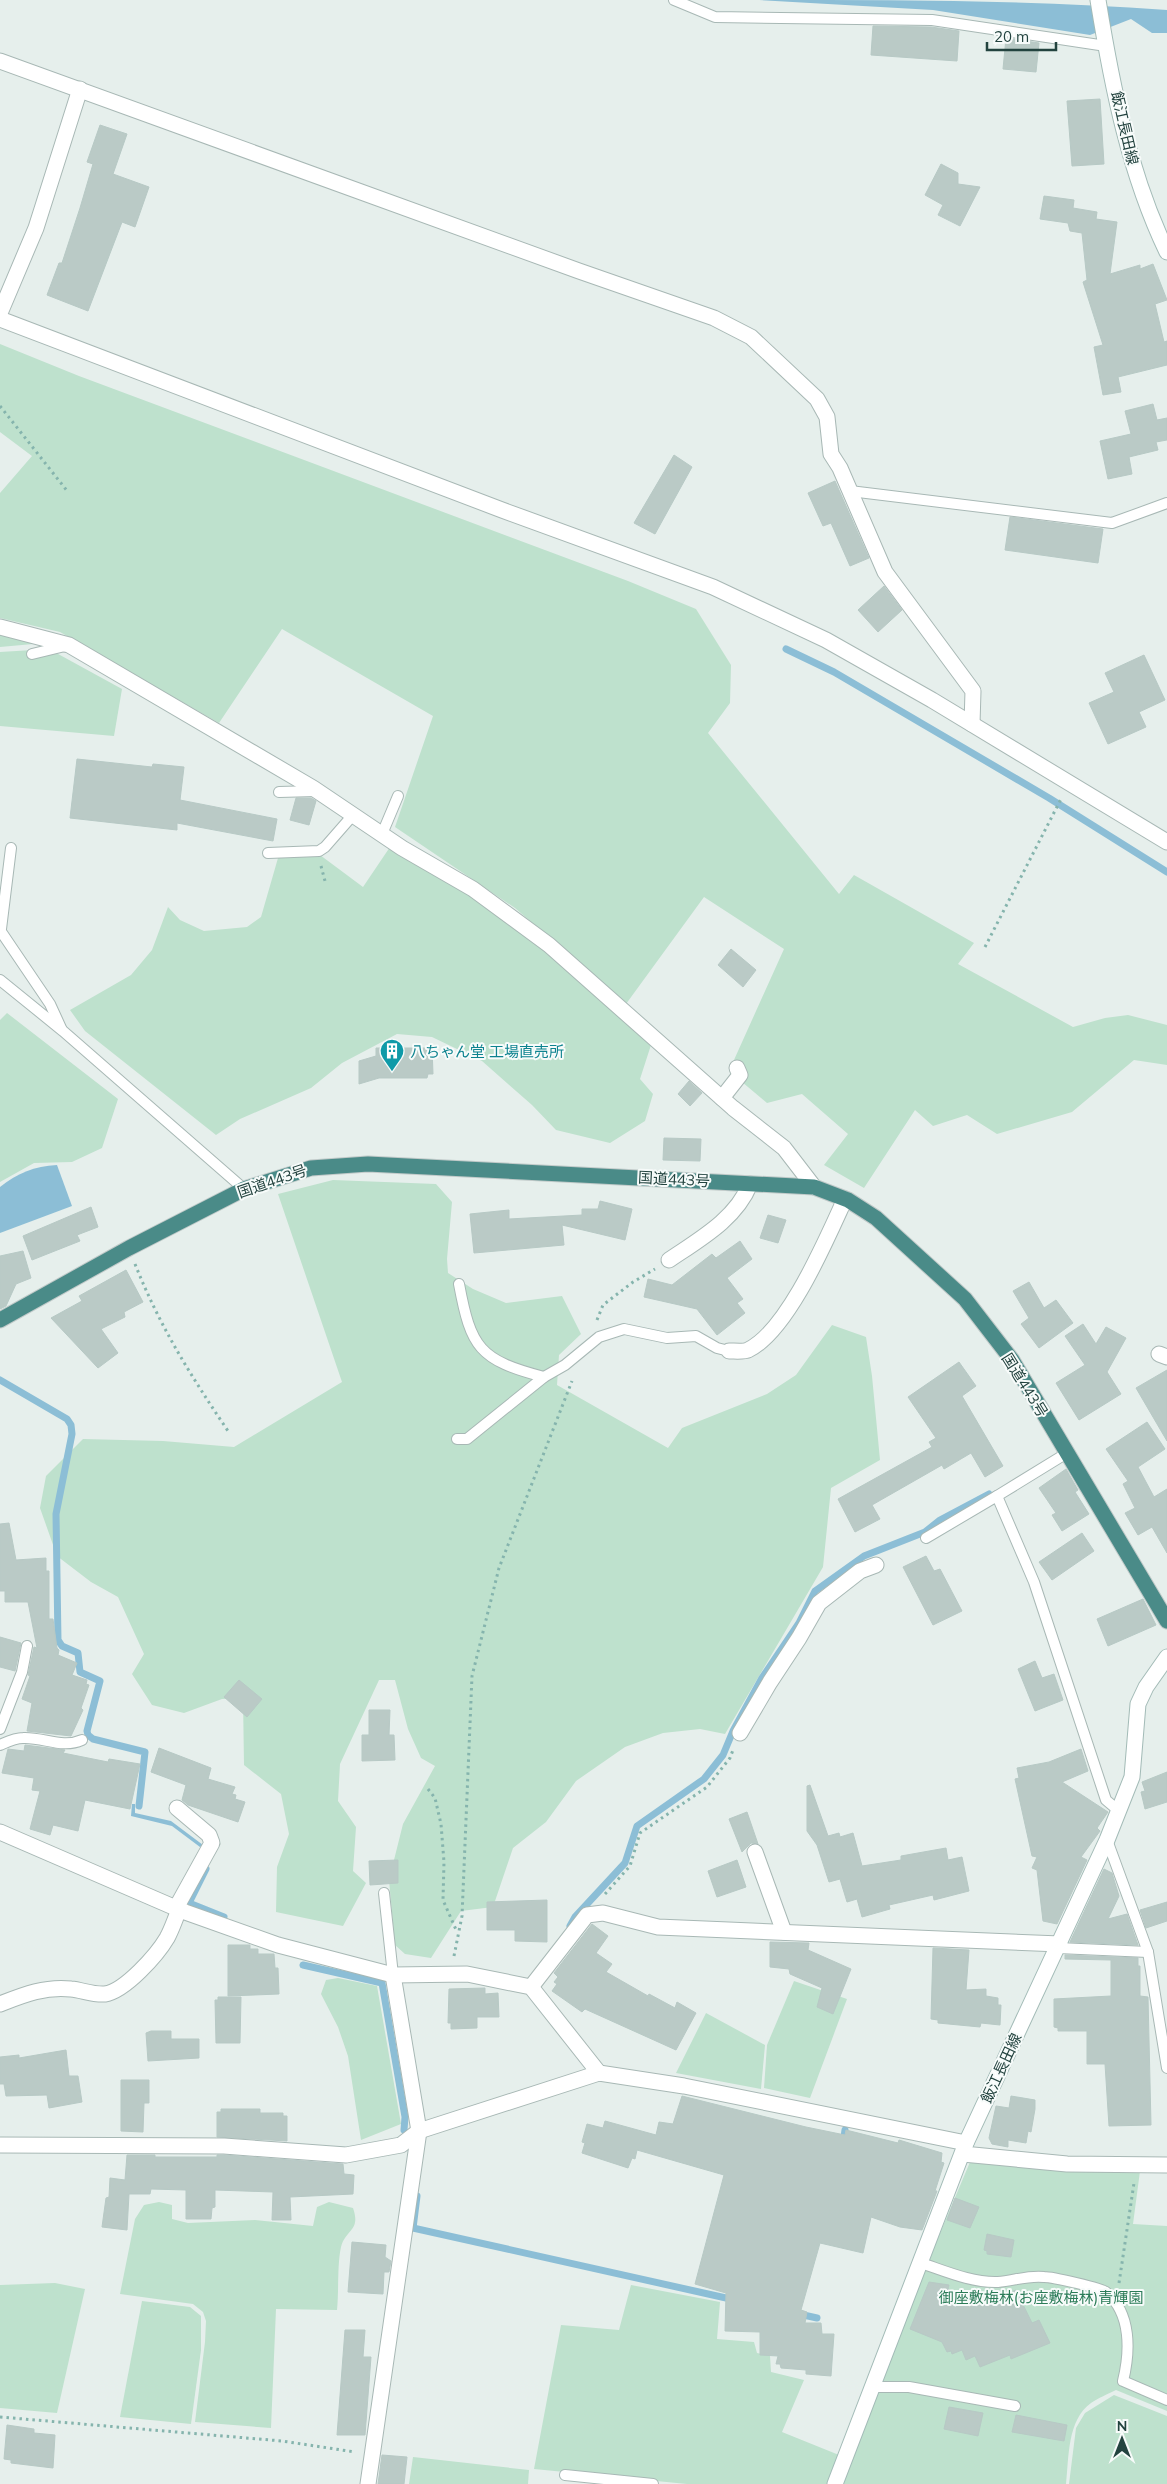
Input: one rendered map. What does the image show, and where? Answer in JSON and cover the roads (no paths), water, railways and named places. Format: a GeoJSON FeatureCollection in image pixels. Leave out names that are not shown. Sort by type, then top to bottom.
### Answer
{"type":"FeatureCollection","features":[{"type":"Feature","properties":{"kind":"highway","name":"国道443号"},"geometry":{"type":"LineString","coordinates":[[0,1320],[129,1248],[244,1189],[310,1168],[368,1164],[814,1187],[845,1199],[876,1218],[965,1298],[1012,1360],[1167,1621]]}},
{"type":"Feature","properties":{"kind":"street","name":"飯江長田線"},"geometry":{"type":"LineString","coordinates":[[1098,1],[1132,164],[1150,217],[1167,252]]}},
{"type":"Feature","properties":{"kind":"street"},"geometry":{"type":"LineString","coordinates":[[0,61],[714,318],[751,337],[817,399],[828,417],[831,454],[840,468],[885,572],[973,690],[972,724]]}},
{"type":"Feature","properties":{"kind":"street"},"geometry":{"type":"LineString","coordinates":[[0,313],[36,228],[80,89]]}},
{"type":"Feature","properties":{"kind":"street"},"geometry":{"type":"LineString","coordinates":[[0,319],[502,510],[713,587],[826,640],[972,724],[1167,842]]}},
{"type":"Feature","properties":{"kind":"street"},"geometry":{"type":"LineString","coordinates":[[0,627],[69,645],[318,791],[382,834],[473,888],[548,945],[722,1098],[784,1148],[814,1187]]}},
{"type":"Feature","properties":{"kind":"street"},"geometry":{"type":"LineString","coordinates":[[722,1098],[740,1075],[737,1068]]}},
{"type":"Feature","properties":{"kind":"street"},"geometry":{"type":"LineString","coordinates":[[669,1260],[716,1228],[744,1199],[750,1184]]}},
{"type":"Feature","properties":{"kind":"street"},"geometry":{"type":"LineString","coordinates":[[730,1351],[747,1350],[767,1336],[805,1284],[845,1199]]}},
{"type":"Feature","properties":{"kind":"street"},"geometry":{"type":"LineString","coordinates":[[740,1732],[819,1603],[860,1572],[876,1565]]}},
{"type":"Feature","properties":{"kind":"street","name":"飯江長田線"},"geometry":{"type":"LineString","coordinates":[[835,2484],[964,2149],[1059,1946],[1119,1811],[1132,1777],[1138,1704],[1146,1687],[1167,1657]]}},
{"type":"Feature","properties":{"kind":"street"},"geometry":{"type":"LineString","coordinates":[[0,2004],[28,1992],[53,1988],[72,1989],[92,1994],[106,1994],[118,1990],[128,1983],[166,1939],[177,1909],[212,1843],[209,1835],[177,1808]]}},
{"type":"Feature","properties":{"kind":"street"},"geometry":{"type":"LineString","coordinates":[[0,1832],[177,1909],[278,1945],[393,1975],[467,1974],[531,1987],[599,2073]]}},
{"type":"Feature","properties":{"kind":"street"},"geometry":{"type":"LineString","coordinates":[[755,1852],[784,1932]]}},
{"type":"Feature","properties":{"kind":"street"},"geometry":{"type":"LineString","coordinates":[[531,1987],[587,1915],[603,1913],[658,1928],[784,1932],[1059,1946]]}},
{"type":"Feature","properties":{"kind":"street"},"geometry":{"type":"LineString","coordinates":[[368,2484],[370,2455],[419,2131],[393,1975]]}},
{"type":"Feature","properties":{"kind":"street"},"geometry":{"type":"LineString","coordinates":[[0,2145],[224,2146],[346,2156],[402,2145],[419,2131],[599,2073],[684,2086],[964,2149],[1067,2164],[1167,2165]]}},
{"type":"Feature","properties":{"kind":"lane"},"geometry":{"type":"LineString","coordinates":[[674,0],[715,18],[932,20],[1105,40]]}},
{"type":"Feature","properties":{"kind":"lane"},"geometry":{"type":"LineString","coordinates":[[850,491],[1112,523],[1167,503]]}},
{"type":"Feature","properties":{"kind":"lane"},"geometry":{"type":"LineString","coordinates":[[32,654],[69,645]]}},
{"type":"Feature","properties":{"kind":"lane"},"geometry":{"type":"LineString","coordinates":[[279,792],[318,791]]}},
{"type":"Feature","properties":{"kind":"lane"},"geometry":{"type":"LineString","coordinates":[[382,834],[398,796]]}},
{"type":"Feature","properties":{"kind":"lane"},"geometry":{"type":"LineString","coordinates":[[268,854],[319,851],[325,847],[353,815]]}},
{"type":"Feature","properties":{"kind":"lane"},"geometry":{"type":"LineString","coordinates":[[11,848],[1,929],[50,1004],[63,1031]]}},
{"type":"Feature","properties":{"kind":"lane"},"geometry":{"type":"LineString","coordinates":[[0,980],[63,1031],[244,1189]]}},
{"type":"Feature","properties":{"kind":"lane"},"geometry":{"type":"LineString","coordinates":[[460,1284],[469,1330],[478,1346],[495,1359],[518,1370],[544,1377]]}},
{"type":"Feature","properties":{"kind":"lane"},"geometry":{"type":"LineString","coordinates":[[457,1439],[467,1439],[544,1377],[565,1365],[599,1337],[624,1329],[667,1338],[696,1336],[717,1348],[730,1351]]}},
{"type":"Feature","properties":{"kind":"lane"},"geometry":{"type":"LineString","coordinates":[[926,1538],[1067,1454]]}},
{"type":"Feature","properties":{"kind":"lane"},"geometry":{"type":"LineString","coordinates":[[997,1496],[1034,1582],[1106,1800],[1119,1811]]}},
{"type":"Feature","properties":{"kind":"lane"},"geometry":{"type":"LineString","coordinates":[[0,1729],[22,1672],[27,1646]]}},
{"type":"Feature","properties":{"kind":"lane"},"geometry":{"type":"LineString","coordinates":[[2,1745],[14,1731]]}},
{"type":"Feature","properties":{"kind":"lane"},"geometry":{"type":"LineString","coordinates":[[2,1745],[22,1738],[60,1744],[72,1744],[82,1740]]}},
{"type":"Feature","properties":{"kind":"lane"},"geometry":{"type":"LineString","coordinates":[[1107,1840],[1148,1952],[1167,2068]]}},
{"type":"Feature","properties":{"kind":"lane"},"geometry":{"type":"LineString","coordinates":[[384,1893],[393,1975]]}},
{"type":"Feature","properties":{"kind":"lane"},"geometry":{"type":"LineString","coordinates":[[1059,1946],[1148,1952]]}},
{"type":"Feature","properties":{"kind":"lane"},"geometry":{"type":"LineString","coordinates":[[921,2263],[973,2280],[998,2282],[1043,2276],[1105,2291],[1116,2304],[1126,2328],[1129,2358],[1123,2381],[1167,2400]]}},
{"type":"Feature","properties":{"kind":"lane"},"geometry":{"type":"LineString","coordinates":[[873,2387],[910,2387],[1014,2406]]}},
{"type":"Feature","properties":{"kind":"lane"},"geometry":{"type":"LineString","coordinates":[[565,2475],[653,2484]]}},
{"type":"Feature","properties":{"kind":"water"},"geometry":{"type":"Polygon","coordinates":[[[759,0],[1014,2],[1167,10],[1167,33],[1152,33],[1131,19],[1090,35],[933,10],[759,0]]]}},
{"type":"Feature","properties":{"kind":"water"},"geometry":{"type":"Polygon","coordinates":[[[57,1165],[72,1206],[0,1233],[0,1187],[27,1171],[57,1165]]]}},
{"type":"Feature","properties":{"kind":"water"},"geometry":{"type":"Polygon","coordinates":[[[132,1804],[135,1804],[135,1813],[171,1821],[203,1845],[200,1847],[172,1826],[131,1816],[132,1804]]]}},
{"type":"Feature","properties":{"kind":"waterway"},"geometry":{"type":"LineString","coordinates":[[786,649],[834,672],[1049,798],[1167,872]]}},
{"type":"Feature","properties":{"kind":"waterway"},"geometry":{"type":"LineString","coordinates":[[0,1380],[67,1419],[71,1425],[72,1434],[56,1514],[58,1640],[62,1646],[78,1653],[80,1672],[100,1681],[87,1731],[88,1735],[93,1739],[145,1752],[139,1806]]}},
{"type":"Feature","properties":{"kind":"waterway"},"geometry":{"type":"LineString","coordinates":[[570,1926],[575,1917],[625,1863],[637,1826],[704,1779],[723,1755],[733,1731],[762,1678],[799,1623],[815,1591],[864,1556],[925,1532],[940,1520],[989,1494]]}},
{"type":"Feature","properties":{"kind":"waterway"},"geometry":{"type":"LineString","coordinates":[[206,1869],[189,1903],[224,1917]]}},
{"type":"Feature","properties":{"kind":"waterway"},"geometry":{"type":"LineString","coordinates":[[303,1965],[382,1983],[405,2117],[404,2130]]}},
{"type":"Feature","properties":{"kind":"waterway"},"geometry":{"type":"LineString","coordinates":[[845,2130],[844,2137],[850,2138]]}},
{"type":"Feature","properties":{"kind":"waterway"},"geometry":{"type":"LineString","coordinates":[[417,2196],[413,2228],[735,2300]]}},
{"type":"Feature","properties":{"kind":"waterway"},"geometry":{"type":"LineString","coordinates":[[799,2314],[817,2318]]}},
{"type":"Feature","properties":{"kind":"place","name":"八ちゃん堂 工場直売所"},"geometry":{"type":"Point","coordinates":[392,1072]}},
{"type":"Feature","properties":{"kind":"park label","name":"御座敷梅林(お座敷梅林)青輝園"},"geometry":{"type":"Point","coordinates":[1041,2297]}}]}
